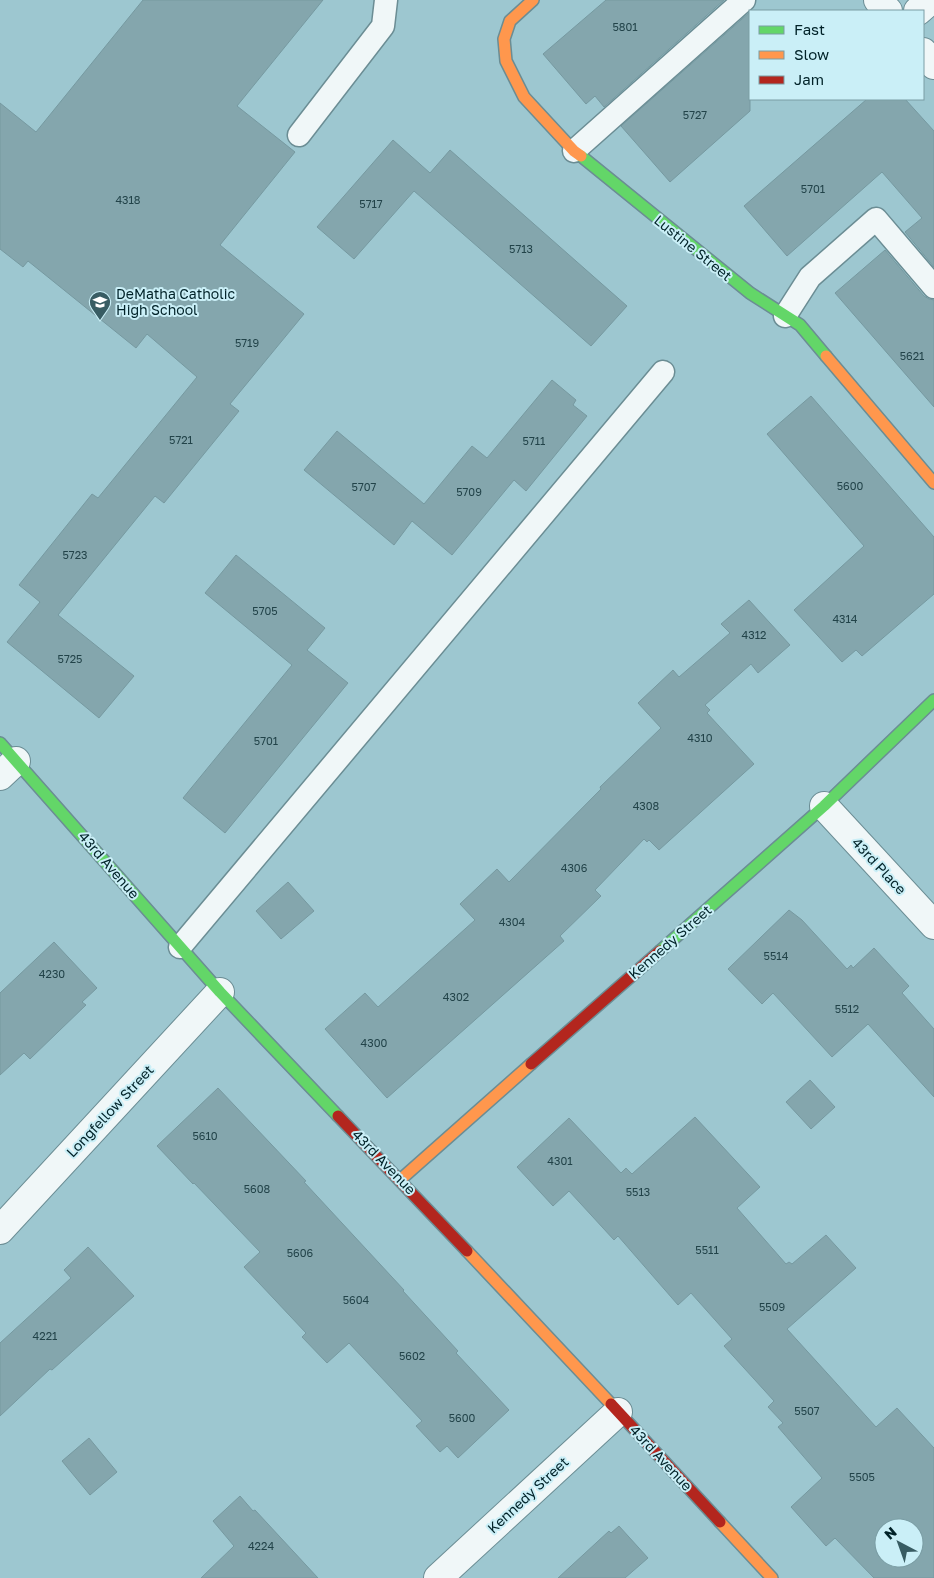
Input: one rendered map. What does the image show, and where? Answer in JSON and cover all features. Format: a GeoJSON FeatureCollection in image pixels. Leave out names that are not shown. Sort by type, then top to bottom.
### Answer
{"type":"FeatureCollection","features":[{"type":"Feature","properties":{"kind":"street","name":"Lustine Street"},"geometry":{"type":"LineString","coordinates":[[533,0],[510,21],[504,39],[506,61],[524,96],[574,151],[750,293],[800,325],[934,483]]}},
{"type":"Feature","properties":{"kind":"street"},"geometry":{"type":"LineString","coordinates":[[878,0],[887,10]]}},
{"type":"Feature","properties":{"kind":"street"},"geometry":{"type":"LineString","coordinates":[[919,10],[931,0]]}},
{"type":"Feature","properties":{"kind":"street"},"geometry":{"type":"LineString","coordinates":[[924,53],[934,65]]}},
{"type":"Feature","properties":{"kind":"street","name":"Kennedy Street"},"geometry":{"type":"LineString","coordinates":[[400,1180],[824,806],[934,700]]}},
{"type":"Feature","properties":{"kind":"street","name":"43rd Avenue"},"geometry":{"type":"LineString","coordinates":[[5,760],[220,992],[400,1180],[772,1578]]}},
{"type":"Feature","properties":{"kind":"street","name":"43rd Place"},"geometry":{"type":"LineString","coordinates":[[824,806],[934,925]]}},
{"type":"Feature","properties":{"kind":"street","name":"Longfellow Street"},"geometry":{"type":"LineString","coordinates":[[0,1230],[220,992]]}},
{"type":"Feature","properties":{"kind":"street","name":"Kennedy Street"},"geometry":{"type":"LineString","coordinates":[[438,1578],[618,1412]]}},
{"type":"Feature","properties":{"kind":"lane"},"geometry":{"type":"LineString","coordinates":[[299,135],[383,26],[386,0]]}},
{"type":"Feature","properties":{"kind":"lane"},"geometry":{"type":"LineString","coordinates":[[574,151],[744,0]]}},
{"type":"Feature","properties":{"kind":"lane"},"geometry":{"type":"LineString","coordinates":[[785,316],[810,277],[876,219],[934,287]]}},
{"type":"Feature","properties":{"kind":"lane"},"geometry":{"type":"LineString","coordinates":[[180,947],[663,372]]}},
{"type":"Feature","properties":{"kind":"building","name":"DeMatha Catholic High School"},"geometry":{"type":"Polygon","coordinates":[[[143,0],[323,0],[237,106],[295,152],[220,245],[304,314],[230,404],[239,411],[164,503],[155,496],[58,615],[134,676],[99,718],[7,642],[40,602],[19,585],[92,494],[98,498],[197,377],[147,334],[136,348],[28,261],[23,267],[0,249],[0,103],[36,132],[143,0]]]}},
{"type":"Feature","properties":{"kind":"building"},"geometry":{"type":"Polygon","coordinates":[[[606,0],[724,0],[604,107],[595,96],[586,104],[543,54],[606,0]]]}},
{"type":"Feature","properties":{"kind":"building"},"geometry":{"type":"Polygon","coordinates":[[[749,13],[750,111],[670,182],[621,126],[749,13]]]}},
{"type":"Feature","properties":{"kind":"building"},"geometry":{"type":"Polygon","coordinates":[[[866,100],[906,100],[934,131],[934,267],[905,232],[922,218],[882,172],[787,256],[744,206],[866,100]]]}},
{"type":"Feature","properties":{"kind":"building"},"geometry":{"type":"Polygon","coordinates":[[[393,140],[430,173],[450,150],[627,306],[591,346],[414,191],[354,259],[317,227],[393,140]]]}},
{"type":"Feature","properties":{"kind":"building"},"geometry":{"type":"Polygon","coordinates":[[[885,250],[924,296],[934,300],[934,407],[835,293],[885,250]]]}},
{"type":"Feature","properties":{"kind":"building"},"geometry":{"type":"Polygon","coordinates":[[[552,380],[576,400],[573,405],[587,416],[526,491],[514,480],[452,555],[412,521],[394,545],[304,470],[337,431],[424,504],[472,446],[487,458],[552,380]]]}},
{"type":"Feature","properties":{"kind":"building"},"geometry":{"type":"Polygon","coordinates":[[[811,396],[934,537],[934,594],[862,656],[856,650],[842,662],[794,610],[864,546],[767,434],[811,396]]]}},
{"type":"Feature","properties":{"kind":"building"},"geometry":{"type":"Polygon","coordinates":[[[236,555],[325,628],[307,650],[348,683],[225,833],[183,798],[292,665],[205,593],[236,555]]]}},
{"type":"Feature","properties":{"kind":"building"},"geometry":{"type":"Polygon","coordinates":[[[749,600],[790,645],[758,673],[751,664],[705,705],[710,710],[707,713],[754,764],[659,850],[649,840],[647,842],[644,839],[595,890],[601,896],[560,936],[564,941],[387,1098],[325,1029],[365,993],[378,1007],[475,920],[460,904],[497,869],[509,882],[601,789],[600,787],[661,728],[638,703],[673,670],[679,677],[730,633],[721,624],[749,600]]]}},
{"type":"Feature","properties":{"kind":"building"},"geometry":{"type":"Polygon","coordinates":[[[288,882],[314,911],[281,939],[256,911],[288,882]]]}},
{"type":"Feature","properties":{"kind":"building"},"geometry":{"type":"Polygon","coordinates":[[[789,910],[802,920],[847,969],[851,965],[853,968],[874,948],[909,986],[902,993],[934,1029],[934,1097],[868,1024],[832,1057],[773,993],[762,1004],[728,969],[789,910]]]}},
{"type":"Feature","properties":{"kind":"building"},"geometry":{"type":"Polygon","coordinates":[[[54,942],[97,988],[82,1002],[86,1005],[30,1059],[24,1053],[0,1075],[0,993],[54,942]]]}},
{"type":"Feature","properties":{"kind":"building"},"geometry":{"type":"Polygon","coordinates":[[[810,1080],[835,1107],[811,1129],[786,1102],[810,1080]]]}},
{"type":"Feature","properties":{"kind":"building"},"geometry":{"type":"Polygon","coordinates":[[[218,1088],[306,1181],[304,1182],[404,1290],[458,1351],[456,1353],[509,1410],[458,1458],[447,1446],[440,1452],[416,1426],[422,1421],[349,1343],[327,1363],[302,1337],[306,1333],[244,1267],[260,1252],[157,1146],[218,1088]]]}},
{"type":"Feature","properties":{"kind":"building"},"geometry":{"type":"Polygon","coordinates":[[[695,1117],[760,1187],[737,1208],[786,1264],[789,1262],[792,1264],[826,1235],[856,1268],[787,1329],[876,1427],[897,1408],[934,1448],[934,1578],[874,1578],[835,1538],[826,1546],[791,1507],[822,1478],[778,1427],[783,1423],[768,1407],[774,1401],[724,1346],[732,1339],[691,1293],[678,1305],[618,1236],[614,1240],[569,1191],[553,1206],[517,1167],[569,1118],[621,1173],[626,1168],[632,1174],[695,1117]]]}},
{"type":"Feature","properties":{"kind":"building"},"geometry":{"type":"Polygon","coordinates":[[[88,1247],[134,1296],[52,1370],[50,1369],[0,1416],[0,1343],[71,1278],[64,1270],[88,1247]]]}},
{"type":"Feature","properties":{"kind":"building"},"geometry":{"type":"Polygon","coordinates":[[[89,1438],[117,1472],[90,1495],[62,1461],[89,1438]]]}},
{"type":"Feature","properties":{"kind":"building"},"geometry":{"type":"Polygon","coordinates":[[[240,1496],[318,1578],[201,1578],[234,1546],[213,1521],[240,1496]]]}},
{"type":"Feature","properties":{"kind":"building"},"geometry":{"type":"Polygon","coordinates":[[[619,1526],[648,1558],[625,1578],[558,1578],[609,1531],[611,1533],[619,1526]]]}},
{"type":"Feature","properties":{"kind":"traffic: fast"},"geometry":{"type":"LineString","coordinates":[[581,156],[750,293],[800,325],[826,356]]}},
{"type":"Feature","properties":{"kind":"traffic: fast"},"geometry":{"type":"LineString","coordinates":[[660,951],[824,806],[934,700]]}},
{"type":"Feature","properties":{"kind":"traffic: fast"},"geometry":{"type":"LineString","coordinates":[[0,743],[220,992],[338,1116]]}},
{"type":"Feature","properties":{"kind":"traffic: slow"},"geometry":{"type":"LineString","coordinates":[[533,0],[510,21],[504,39],[506,61],[524,97],[574,151],[581,156]]}},
{"type":"Feature","properties":{"kind":"traffic: slow"},"geometry":{"type":"LineString","coordinates":[[826,356],[934,483]]}},
{"type":"Feature","properties":{"kind":"traffic: slow"},"geometry":{"type":"LineString","coordinates":[[400,1180],[531,1064]]}},
{"type":"Feature","properties":{"kind":"traffic: slow"},"geometry":{"type":"LineString","coordinates":[[467,1251],[611,1404]]}},
{"type":"Feature","properties":{"kind":"traffic: slow"},"geometry":{"type":"LineString","coordinates":[[720,1522],[772,1578]]}},
{"type":"Feature","properties":{"kind":"traffic: jam"},"geometry":{"type":"LineString","coordinates":[[531,1064],[660,951]]}},
{"type":"Feature","properties":{"kind":"traffic: jam"},"geometry":{"type":"LineString","coordinates":[[338,1116],[467,1251]]}},
{"type":"Feature","properties":{"kind":"traffic: jam"},"geometry":{"type":"LineString","coordinates":[[611,1404],[720,1522]]}},
{"type":"Feature","properties":{"kind":"place","name":"DeMatha Catholic High School"},"geometry":{"type":"Point","coordinates":[100,321]}}]}
